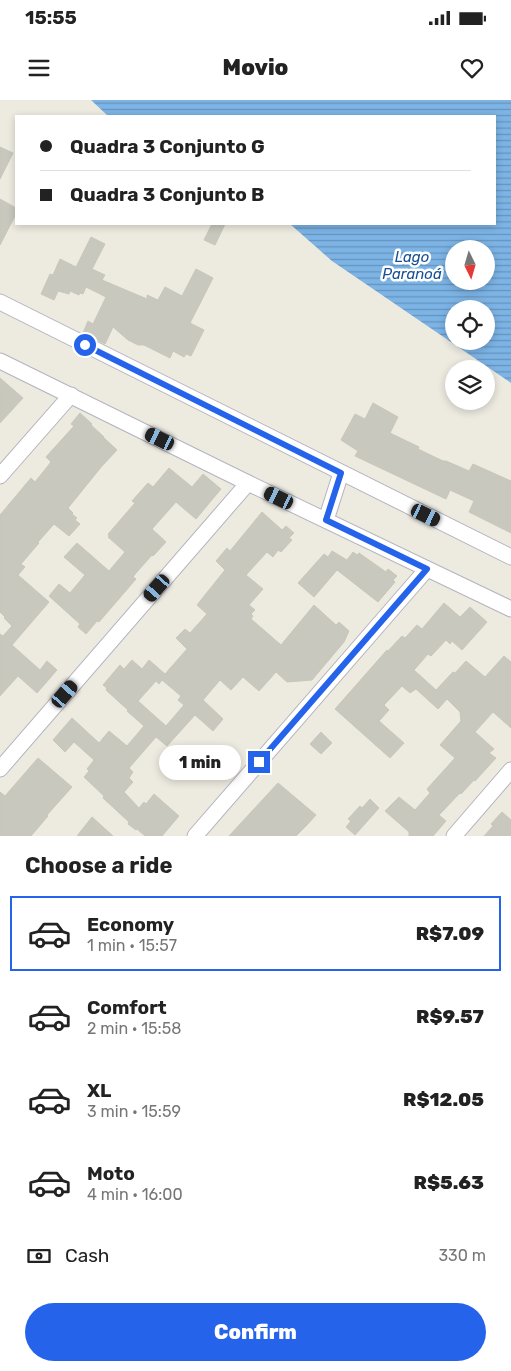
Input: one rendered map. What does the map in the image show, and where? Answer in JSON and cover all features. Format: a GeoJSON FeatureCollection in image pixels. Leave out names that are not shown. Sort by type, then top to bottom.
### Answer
{"type":"FeatureCollection","features":[{"type":"Feature","properties":{"kind":"street"},"geometry":{"type":"LineString","coordinates":[[0,302],[511,557]]}},
{"type":"Feature","properties":{"kind":"street"},"geometry":{"type":"LineString","coordinates":[[0,361],[511,609]]}},
{"type":"Feature","properties":{"kind":"street"},"geometry":{"type":"LineString","coordinates":[[0,476],[71,395]]}},
{"type":"Feature","properties":{"kind":"street"},"geometry":{"type":"LineString","coordinates":[[326,520],[341,473]]}},
{"type":"Feature","properties":{"kind":"street"},"geometry":{"type":"LineString","coordinates":[[0,769],[248,483]]}},
{"type":"Feature","properties":{"kind":"street"},"geometry":{"type":"LineString","coordinates":[[195,836],[427,569]]}},
{"type":"Feature","properties":{"kind":"street"},"geometry":{"type":"LineString","coordinates":[[454,836],[511,770]]}},
{"type":"Feature","properties":{"kind":"water","name":"Lago Paranoá"},"geometry":{"type":"Polygon","coordinates":[[[91,100],[511,100],[511,383],[495,372],[495,360],[477,360],[463,350],[495,350],[495,300],[445,300],[445,338],[332,261],[291,225],[496,225],[496,115],[107,115],[91,100]]]}},
{"type":"Feature","properties":{"kind":"building"},"geometry":{"type":"Polygon","coordinates":[[[0,147],[13,153],[0,179],[0,147]]]}},
{"type":"Feature","properties":{"kind":"building"},"geometry":{"type":"Polygon","coordinates":[[[0,199],[15,207],[15,216],[0,245],[0,199]]]}},
{"type":"Feature","properties":{"kind":"building"},"geometry":{"type":"Polygon","coordinates":[[[212,225],[225,225],[215,245],[204,240],[212,225]]]}},
{"type":"Feature","properties":{"kind":"building"},"geometry":{"type":"Polygon","coordinates":[[[91,237],[105,244],[92,269],[105,275],[102,280],[147,299],[147,295],[158,300],[165,287],[182,296],[196,269],[213,278],[190,323],[204,330],[191,356],[186,354],[184,357],[173,351],[170,358],[144,345],[138,345],[128,340],[113,327],[105,344],[83,333],[88,321],[93,324],[106,297],[86,287],[83,294],[80,293],[79,295],[70,291],[69,294],[58,291],[54,300],[41,294],[50,274],[53,275],[60,259],[76,267],[91,237]]]}},
{"type":"Feature","properties":{"kind":"building"},"geometry":{"type":"Polygon","coordinates":[[[0,378],[23,398],[0,423],[0,378]]]}},
{"type":"Feature","properties":{"kind":"building"},"geometry":{"type":"Polygon","coordinates":[[[373,403],[398,417],[390,433],[419,447],[418,449],[469,471],[473,464],[511,481],[511,533],[469,512],[474,501],[450,490],[446,499],[355,456],[358,451],[341,440],[355,414],[365,419],[373,403]]]}},
{"type":"Feature","properties":{"kind":"building"},"geometry":{"type":"Polygon","coordinates":[[[80,413],[117,450],[68,508],[77,518],[75,520],[80,524],[69,536],[54,524],[21,564],[25,567],[18,575],[49,602],[12,645],[40,670],[47,661],[57,670],[37,693],[18,676],[0,696],[0,634],[3,636],[12,626],[0,612],[0,515],[31,478],[35,482],[51,462],[46,457],[74,426],[71,424],[80,413]]]}},
{"type":"Feature","properties":{"kind":"building"},"geometry":{"type":"Polygon","coordinates":[[[169,468],[192,487],[203,474],[221,489],[196,519],[176,502],[152,529],[166,542],[136,573],[133,577],[136,579],[99,622],[97,621],[86,634],[78,627],[80,624],[49,596],[59,584],[70,593],[85,575],[64,557],[77,543],[109,571],[125,552],[108,537],[110,536],[108,535],[109,533],[135,503],[132,501],[148,483],[153,487],[169,468]]]}},
{"type":"Feature","properties":{"kind":"building"},"geometry":{"type":"Polygon","coordinates":[[[262,512],[282,530],[286,526],[294,533],[289,538],[292,540],[281,552],[278,550],[273,557],[267,552],[246,575],[263,589],[249,605],[255,610],[251,614],[253,616],[251,619],[281,645],[314,605],[336,625],[339,622],[349,631],[344,642],[312,680],[287,682],[276,672],[259,691],[243,677],[231,690],[220,680],[203,700],[223,719],[213,731],[195,715],[167,746],[156,737],[129,768],[133,772],[129,778],[133,782],[124,792],[139,808],[144,802],[146,804],[154,794],[179,816],[162,836],[145,836],[128,824],[129,822],[84,777],[94,760],[74,742],[65,752],[53,740],[72,718],[99,743],[109,731],[127,746],[144,726],[103,685],[120,665],[124,669],[132,660],[142,669],[149,660],[165,674],[187,649],[176,638],[185,629],[190,633],[207,614],[197,605],[225,570],[216,561],[227,548],[230,551],[262,512]],[[162,680],[159,684],[156,681],[138,701],[166,726],[184,705],[178,700],[181,696],[162,680]]]}},
{"type":"Feature","properties":{"kind":"building"},"geometry":{"type":"Polygon","coordinates":[[[332,551],[347,560],[353,552],[357,555],[359,553],[386,572],[388,569],[397,576],[393,580],[395,582],[378,602],[337,570],[314,597],[298,583],[324,554],[328,557],[332,551]]]}},
{"type":"Feature","properties":{"kind":"building"},"geometry":{"type":"Polygon","coordinates":[[[444,603],[460,617],[470,607],[487,622],[462,650],[452,641],[450,644],[446,640],[431,656],[428,654],[414,670],[436,690],[466,661],[485,677],[504,656],[511,662],[511,728],[493,712],[475,732],[494,749],[489,753],[496,758],[439,815],[446,821],[433,836],[409,836],[409,832],[385,811],[399,797],[415,810],[430,793],[427,789],[455,758],[440,745],[461,721],[460,712],[447,699],[438,709],[416,689],[410,693],[402,686],[384,705],[389,710],[379,721],[404,743],[390,758],[335,709],[387,650],[402,636],[405,638],[417,625],[422,629],[444,603]]]}},
{"type":"Feature","properties":{"kind":"building"},"geometry":{"type":"Polygon","coordinates":[[[321,732],[332,743],[321,754],[310,744],[321,732]]]}},
{"type":"Feature","properties":{"kind":"building"},"geometry":{"type":"Polygon","coordinates":[[[38,758],[72,787],[31,836],[0,836],[0,792],[5,796],[38,758]]]}},
{"type":"Feature","properties":{"kind":"building"},"geometry":{"type":"Polygon","coordinates":[[[278,783],[316,815],[306,826],[296,836],[229,836],[278,783]]]}},
{"type":"Feature","properties":{"kind":"building"},"geometry":{"type":"Polygon","coordinates":[[[370,799],[379,808],[355,835],[346,827],[351,821],[348,819],[360,806],[362,808],[370,799]]]}},
{"type":"Feature","properties":{"kind":"building"},"geometry":{"type":"Polygon","coordinates":[[[502,812],[511,820],[511,836],[484,836],[493,826],[491,824],[502,812]]]}},
{"type":"Feature","properties":{"kind":"building"},"geometry":{"type":"Polygon","coordinates":[[[92,817],[113,836],[77,836],[92,817]]]}},
{"type":"Feature","properties":{"kind":"route"},"geometry":{"type":"LineString","coordinates":[[85,345],[341,473],[326,520],[427,569],[259,762]]}}]}
